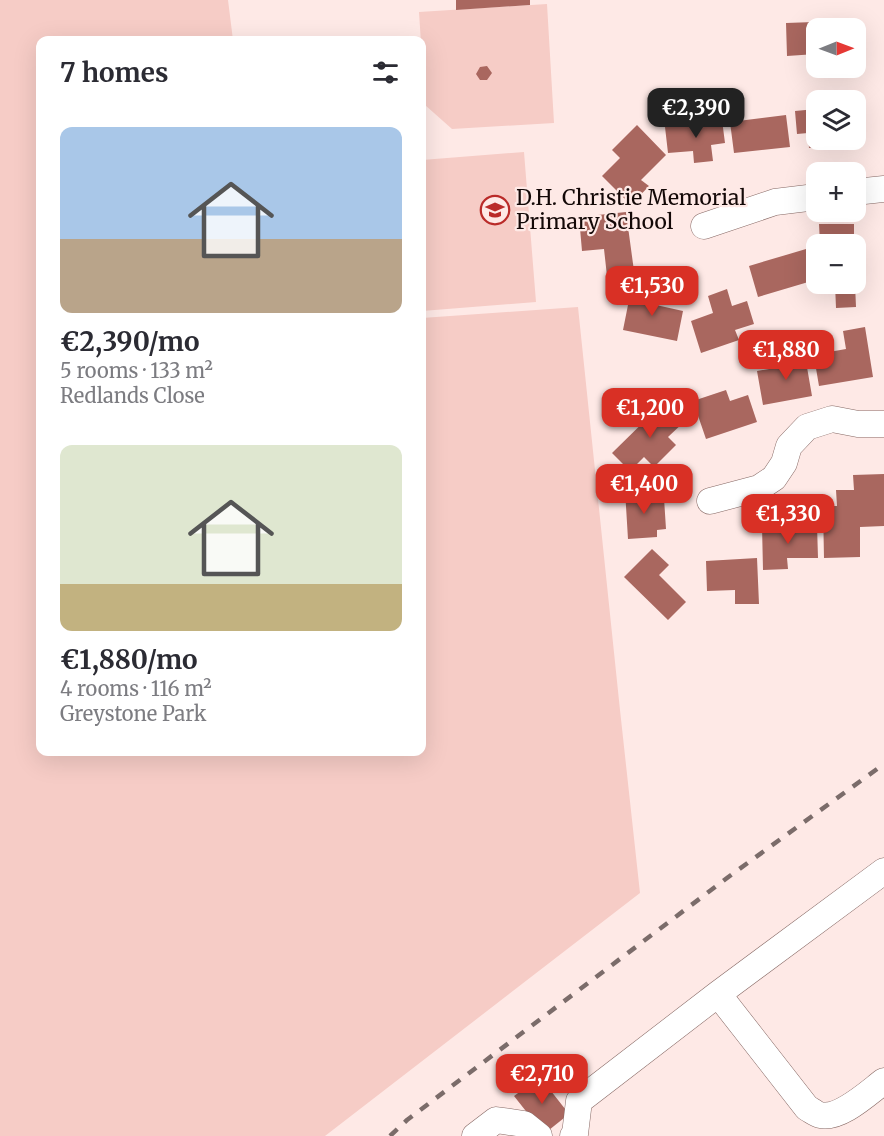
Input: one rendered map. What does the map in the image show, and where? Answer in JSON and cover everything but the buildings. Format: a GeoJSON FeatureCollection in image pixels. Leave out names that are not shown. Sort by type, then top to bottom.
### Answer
{"type":"FeatureCollection","features":[{"type":"Feature","properties":{"kind":"street"},"geometry":{"type":"LineString","coordinates":[[866,191],[884,189]]}},
{"type":"Feature","properties":{"kind":"street"},"geometry":{"type":"LineString","coordinates":[[704,226],[775,202],[806,198]]}},
{"type":"Feature","properties":{"kind":"street"},"geometry":{"type":"LineString","coordinates":[[710,501],[759,488],[774,478],[784,464],[789,446],[807,426],[832,418],[858,424],[884,424]]}},
{"type":"Feature","properties":{"kind":"street"},"geometry":{"type":"LineString","coordinates":[[573,1136],[579,1101],[884,871]]}},
{"type":"Feature","properties":{"kind":"street"},"geometry":{"type":"LineString","coordinates":[[718,994],[807,1108],[821,1115],[837,1114],[884,1081]]}},
{"type":"Feature","properties":{"kind":"street"},"geometry":{"type":"LineString","coordinates":[[475,1136],[496,1120],[524,1124],[538,1136]]}},
{"type":"Feature","properties":{"kind":"shaded area"},"geometry":{"type":"Polygon","coordinates":[[[0,0],[228,0],[232,36],[36,36],[36,756],[426,756],[426,318],[578,307],[640,893],[325,1136],[0,1136],[0,0]]]}},
{"type":"Feature","properties":{"kind":"shaded area"},"geometry":{"type":"Polygon","coordinates":[[[547,4],[554,123],[452,129],[426,106],[426,36],[421,36],[419,12],[547,4]]]}},
{"type":"Feature","properties":{"kind":"shaded area"},"geometry":{"type":"Polygon","coordinates":[[[524,152],[536,302],[426,311],[426,160],[524,152]]]}},
{"type":"Feature","properties":{"kind":"railway"},"geometry":{"type":"LineString","coordinates":[[390,1136],[407,1120],[727,878],[884,764]]}},
{"type":"Feature","properties":{"kind":"place","name":"D.H. Christie Memorial Primary School"},"geometry":{"type":"Point","coordinates":[495,210]}}]}
